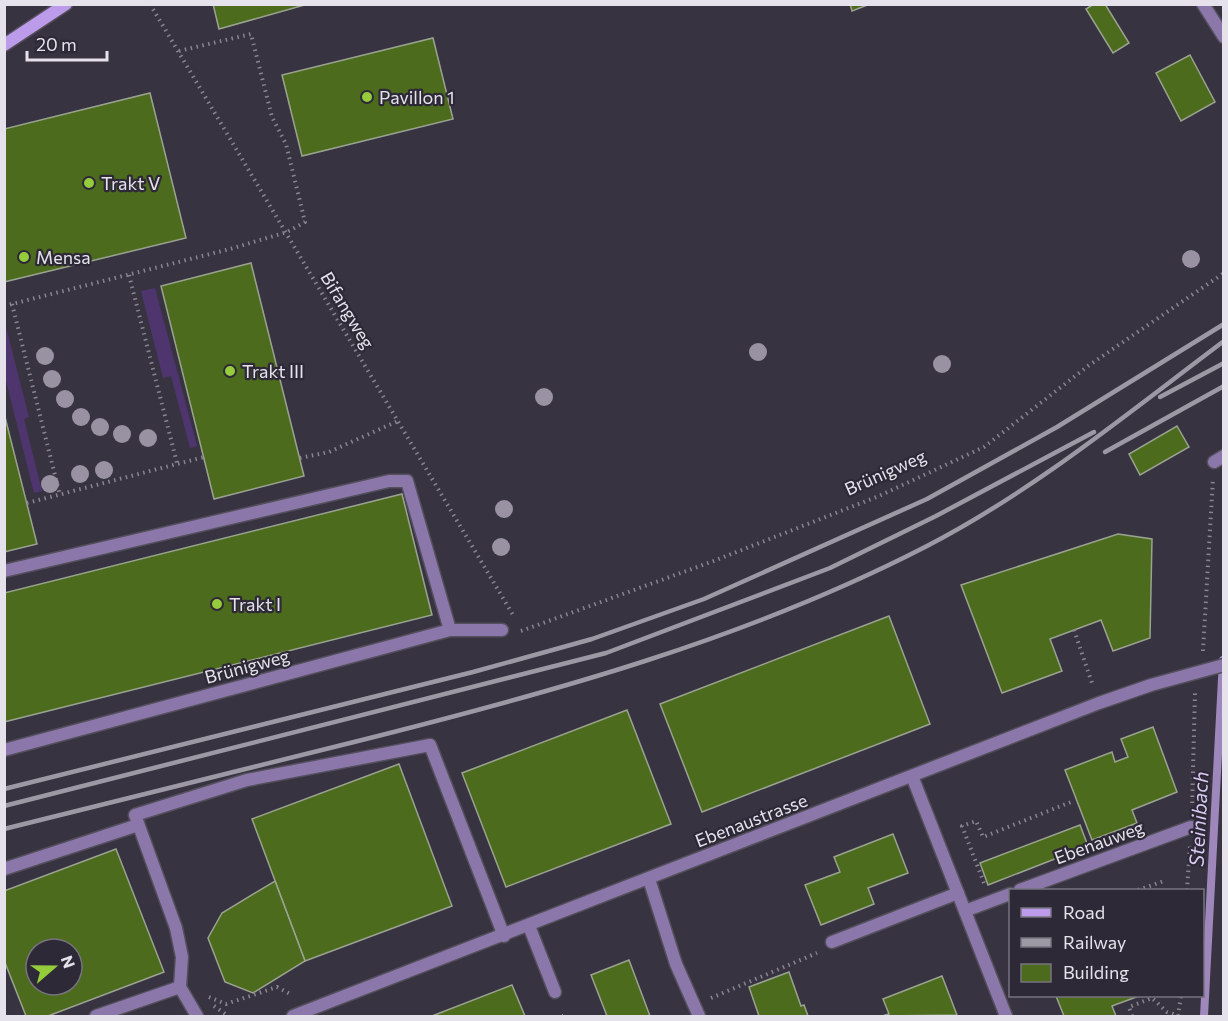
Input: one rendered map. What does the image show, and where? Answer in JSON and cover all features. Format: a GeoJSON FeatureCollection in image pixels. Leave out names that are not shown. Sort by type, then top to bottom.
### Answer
{"type":"FeatureCollection","features":[{"type":"Feature","properties":{"kind":"street"},"geometry":{"type":"LineString","coordinates":[[4,45],[66,4]]}},
{"type":"Feature","properties":{"kind":"street"},"geometry":{"type":"LineString","coordinates":[[1203,4],[1224,37]]}},
{"type":"Feature","properties":{"kind":"street"},"geometry":{"type":"LineString","coordinates":[[4,571],[248,512],[389,481],[407,481],[450,630]]}},
{"type":"Feature","properties":{"kind":"street","name":"Brünigweg"},"geometry":{"type":"LineString","coordinates":[[4,750],[450,630],[502,630]]}},
{"type":"Feature","properties":{"kind":"street","name":"Ebenaustrasse"},"geometry":{"type":"LineString","coordinates":[[293,1017],[1099,703],[1218,666]]}},
{"type":"Feature","properties":{"kind":"street"},"geometry":{"type":"LineString","coordinates":[[197,1017],[180,987],[182,957],[176,928],[135,815],[247,780],[430,745],[504,936]]}},
{"type":"Feature","properties":{"kind":"street"},"geometry":{"type":"LineString","coordinates":[[912,776],[1006,1017]]}},
{"type":"Feature","properties":{"kind":"street"},"geometry":{"type":"LineString","coordinates":[[4,869],[138,825]]}},
{"type":"Feature","properties":{"kind":"street","name":"Ebenauweg"},"geometry":{"type":"LineString","coordinates":[[1025,889],[1191,827]]}},
{"type":"Feature","properties":{"kind":"street"},"geometry":{"type":"LineString","coordinates":[[649,879],[676,964],[699,1017]]}},
{"type":"Feature","properties":{"kind":"street"},"geometry":{"type":"LineString","coordinates":[[832,942],[958,893]]}},
{"type":"Feature","properties":{"kind":"street"},"geometry":{"type":"LineString","coordinates":[[965,911],[1009,895]]}},
{"type":"Feature","properties":{"kind":"street"},"geometry":{"type":"LineString","coordinates":[[529,926],[555,992]]}},
{"type":"Feature","properties":{"kind":"street"},"geometry":{"type":"LineString","coordinates":[[96,1017],[180,987]]}},
{"type":"Feature","properties":{"kind":"path","name":"Bifangweg"},"geometry":{"type":"LineString","coordinates":[[150,4],[523,631]]}},
{"type":"Feature","properties":{"kind":"path"},"geometry":{"type":"LineString","coordinates":[[4,306],[287,232],[305,222],[286,144],[272,117],[251,34],[180,51]]}},
{"type":"Feature","properties":{"kind":"path","name":"Brünigweg"},"geometry":{"type":"LineString","coordinates":[[523,631],[711,562],[869,500],[984,447],[1088,366],[1224,273]]}},
{"type":"Feature","properties":{"kind":"path"},"geometry":{"type":"LineString","coordinates":[[129,275],[177,464]]}},
{"type":"Feature","properties":{"kind":"path"},"geometry":{"type":"LineString","coordinates":[[12,304],[60,495]]}},
{"type":"Feature","properties":{"kind":"path"},"geometry":{"type":"LineString","coordinates":[[300,458],[329,452],[398,421]]}},
{"type":"Feature","properties":{"kind":"path"},"geometry":{"type":"LineString","coordinates":[[27,503],[204,457]]}},
{"type":"Feature","properties":{"kind":"path"},"geometry":{"type":"LineString","coordinates":[[1203,651],[1219,459]]}},
{"type":"Feature","properties":{"kind":"path"},"geometry":{"type":"LineString","coordinates":[[1074,630],[1099,703]]}},
{"type":"Feature","properties":{"kind":"path"},"geometry":{"type":"LineString","coordinates":[[1187,889],[1195,691]]}},
{"type":"Feature","properties":{"kind":"path"},"geometry":{"type":"LineString","coordinates":[[991,902],[962,826],[976,821],[983,837],[1071,802]]}},
{"type":"Feature","properties":{"kind":"path"},"geometry":{"type":"LineString","coordinates":[[1143,889],[1164,880]]}},
{"type":"Feature","properties":{"kind":"path"},"geometry":{"type":"LineString","coordinates":[[708,999],[810,957],[832,942]]}},
{"type":"Feature","properties":{"kind":"path"},"geometry":{"type":"LineString","coordinates":[[203,997],[226,1004],[277,987],[284,991]]}},
{"type":"Feature","properties":{"kind":"path"},"geometry":{"type":"LineString","coordinates":[[1132,1017],[1129,1007],[1152,998],[1167,1012],[1178,1017],[1180,997]]}},
{"type":"Feature","properties":{"kind":"shaded area"},"geometry":{"type":"Polygon","coordinates":[[[155,288],[197,446],[190,448],[171,376],[163,378],[141,291],[155,288]]]}},
{"type":"Feature","properties":{"kind":"shaded area"},"geometry":{"type":"Polygon","coordinates":[[[5,331],[7,331],[29,417],[24,419],[42,491],[34,493],[5,377],[5,331]]]}},
{"type":"Feature","properties":{"kind":"building"},"geometry":{"type":"Polygon","coordinates":[[[213,4],[308,4],[219,29],[213,4]]]}},
{"type":"Feature","properties":{"kind":"building"},"geometry":{"type":"Polygon","coordinates":[[[850,4],[870,4],[852,11],[850,4]]]}},
{"type":"Feature","properties":{"kind":"building"},"geometry":{"type":"Polygon","coordinates":[[[1094,4],[1105,4],[1129,43],[1113,53],[1086,9],[1094,4]]]}},
{"type":"Feature","properties":{"kind":"building","name":"Pavillon 1"},"geometry":{"type":"Polygon","coordinates":[[[433,38],[453,119],[302,156],[282,75],[433,38]]]}},
{"type":"Feature","properties":{"kind":"building"},"geometry":{"type":"Polygon","coordinates":[[[1190,55],[1215,102],[1181,121],[1156,73],[1190,55]]]}},
{"type":"Feature","properties":{"kind":"building","name":"Trakt V"},"geometry":{"type":"Polygon","coordinates":[[[150,93],[186,238],[4,282],[4,129],[150,93]]]}},
{"type":"Feature","properties":{"kind":"building","name":"Trakt III"},"geometry":{"type":"Polygon","coordinates":[[[251,263],[304,476],[214,499],[161,286],[251,263]]]}},
{"type":"Feature","properties":{"kind":"building"},"geometry":{"type":"Polygon","coordinates":[[[4,413],[37,544],[4,552],[4,413]]]}},
{"type":"Feature","properties":{"kind":"building"},"geometry":{"type":"Polygon","coordinates":[[[1177,426],[1189,447],[1140,475],[1129,454],[1177,426]]]}},
{"type":"Feature","properties":{"kind":"building","name":"Trakt I"},"geometry":{"type":"Polygon","coordinates":[[[402,494],[432,615],[4,722],[4,593],[402,494]]]}},
{"type":"Feature","properties":{"kind":"building"},"geometry":{"type":"Polygon","coordinates":[[[1118,534],[1152,539],[1150,638],[1113,651],[1101,620],[1050,639],[1062,671],[1002,693],[961,585],[1118,534]]]}},
{"type":"Feature","properties":{"kind":"building"},"geometry":{"type":"Polygon","coordinates":[[[889,616],[930,724],[702,812],[660,704],[889,616]]]}},
{"type":"Feature","properties":{"kind":"building"},"geometry":{"type":"Polygon","coordinates":[[[627,710],[671,824],[506,887],[462,773],[627,710]]]}},
{"type":"Feature","properties":{"kind":"building"},"geometry":{"type":"Polygon","coordinates":[[[1153,727],[1177,792],[1132,810],[1137,823],[1092,840],[1065,770],[1112,752],[1115,762],[1128,757],[1121,739],[1153,727]]]}},
{"type":"Feature","properties":{"kind":"building"},"geometry":{"type":"Polygon","coordinates":[[[399,764],[452,906],[305,961],[252,819],[399,764]]]}},
{"type":"Feature","properties":{"kind":"building"},"geometry":{"type":"Polygon","coordinates":[[[1080,825],[1088,846],[988,885],[980,863],[1080,825]]]}},
{"type":"Feature","properties":{"kind":"building"},"geometry":{"type":"Polygon","coordinates":[[[893,834],[908,873],[868,888],[874,904],[821,925],[805,885],[840,872],[834,857],[893,834]]]}},
{"type":"Feature","properties":{"kind":"building"},"geometry":{"type":"Polygon","coordinates":[[[116,849],[164,972],[48,1016],[26,1016],[4,960],[4,891],[116,849]]]}},
{"type":"Feature","properties":{"kind":"building"},"geometry":{"type":"Polygon","coordinates":[[[275,881],[305,961],[253,993],[225,982],[208,938],[222,913],[275,881]]]}},
{"type":"Feature","properties":{"kind":"building"},"geometry":{"type":"Polygon","coordinates":[[[629,960],[650,1016],[607,1016],[591,975],[629,960]]]}},
{"type":"Feature","properties":{"kind":"building"},"geometry":{"type":"Polygon","coordinates":[[[789,972],[801,1006],[804,1005],[808,1016],[759,1016],[749,987],[789,972]]]}},
{"type":"Feature","properties":{"kind":"building"},"geometry":{"type":"Polygon","coordinates":[[[942,976],[957,1015],[882,1016],[889,1014],[883,999],[942,976]]]}},
{"type":"Feature","properties":{"kind":"building"},"geometry":{"type":"Polygon","coordinates":[[[512,985],[525,1016],[432,1016],[512,985]]]}},
{"type":"Feature","properties":{"kind":"building"},"geometry":{"type":"Polygon","coordinates":[[[1056,997],[1136,997],[1112,1006],[1116,1016],[1064,1016],[1056,997]]]}},
{"type":"Feature","properties":{"kind":"waterway","name":"Steinibach"},"geometry":{"type":"LineString","coordinates":[[1204,1016],[1223,660]]}},
{"type":"Feature","properties":{"kind":"railway"},"geometry":{"type":"LineString","coordinates":[[4,789],[473,672],[592,639],[704,599],[927,499],[1057,427],[1224,324]]}},
{"type":"Feature","properties":{"kind":"railway"},"geometry":{"type":"LineString","coordinates":[[4,829],[501,704],[646,660],[789,609],[859,579],[967,524],[1080,450],[1224,341]]}},
{"type":"Feature","properties":{"kind":"railway"},"geometry":{"type":"LineString","coordinates":[[1160,397],[1224,363]]}},
{"type":"Feature","properties":{"kind":"railway"},"geometry":{"type":"LineString","coordinates":[[1105,452],[1224,386]]}},
{"type":"Feature","properties":{"kind":"railway"},"geometry":{"type":"LineString","coordinates":[[4,806],[606,653],[830,568],[936,516],[1094,432]]}},
{"type":"Feature","properties":{"kind":"place","name":"Pavillon 1"},"geometry":{"type":"Point","coordinates":[367,97]}},
{"type":"Feature","properties":{"kind":"place","name":"Trakt V"},"geometry":{"type":"Point","coordinates":[89,183]}},
{"type":"Feature","properties":{"kind":"place","name":"Mensa"},"geometry":{"type":"Point","coordinates":[24,257]}},
{"type":"Feature","properties":{"kind":"place","name":"Trakt III"},"geometry":{"type":"Point","coordinates":[230,371]}},
{"type":"Feature","properties":{"kind":"place","name":"Trakt I"},"geometry":{"type":"Point","coordinates":[217,604]}}]}
